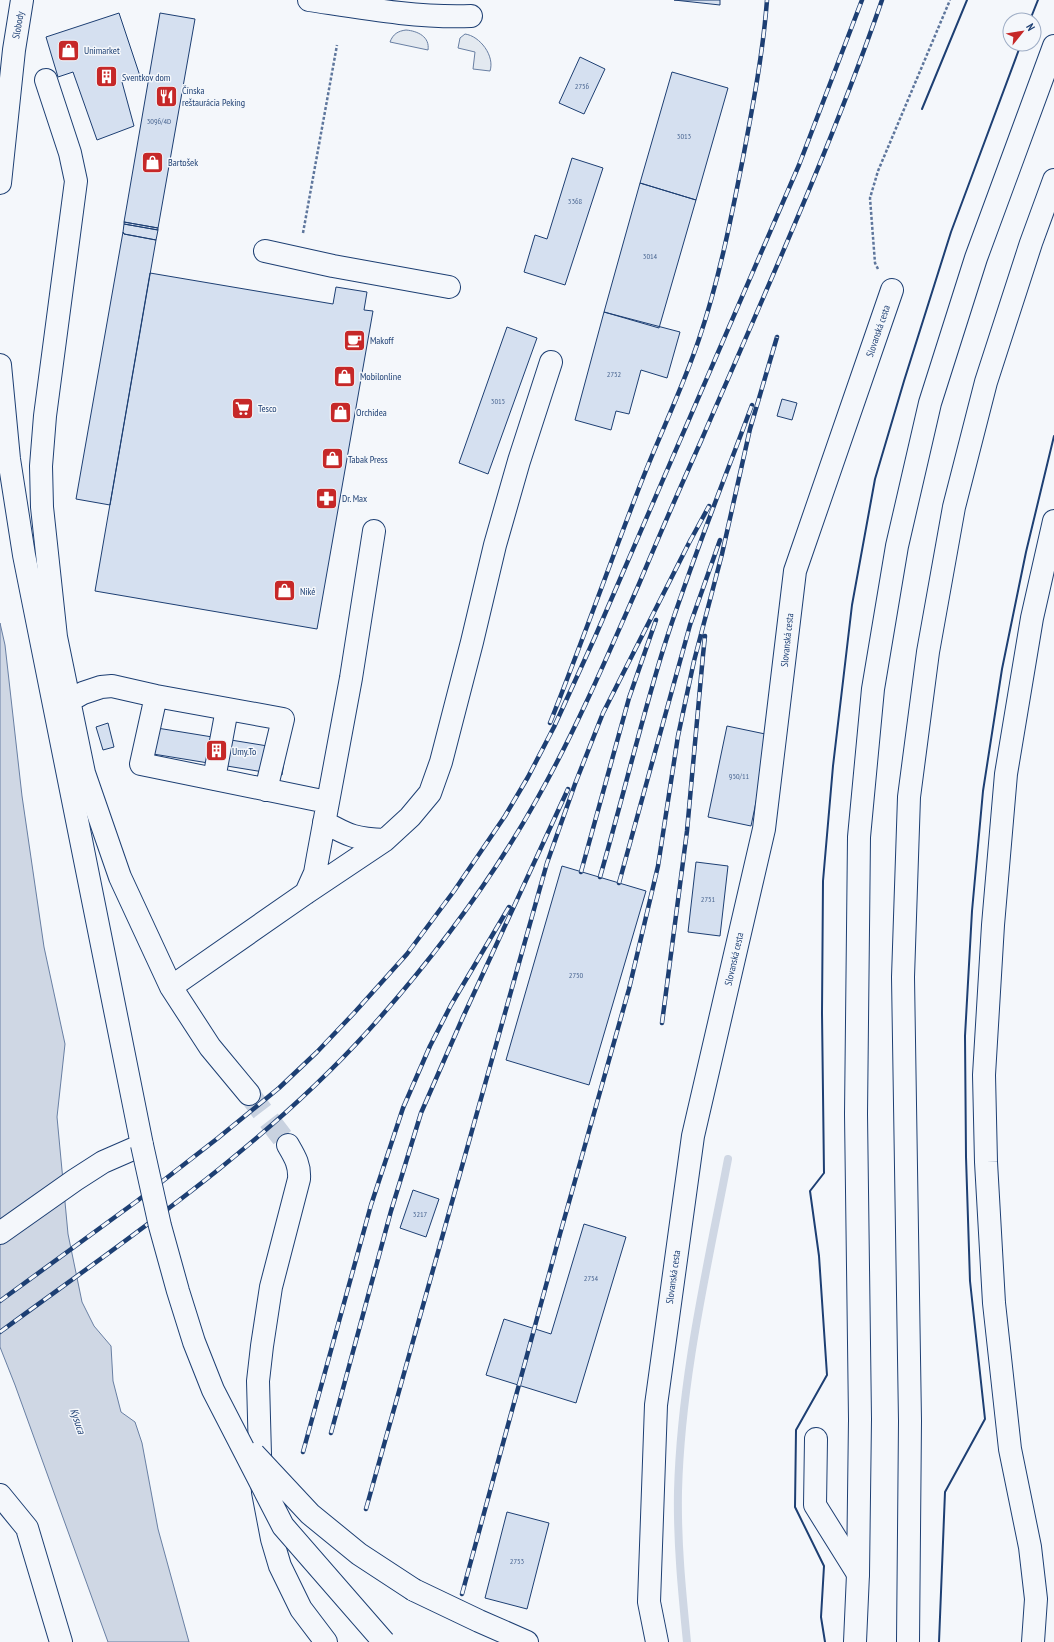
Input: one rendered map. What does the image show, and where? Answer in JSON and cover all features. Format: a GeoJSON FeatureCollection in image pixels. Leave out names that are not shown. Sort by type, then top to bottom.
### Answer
{"type":"FeatureCollection","features":[{"type":"Feature","properties":{"kind":"main road","name":"Slobody"},"geometry":{"type":"LineString","coordinates":[[0,183],[7,50],[22,0]]}},
{"type":"Feature","properties":{"kind":"main road"},"geometry":{"type":"LineString","coordinates":[[309,0],[378,6],[445,16],[471,16]]}},
{"type":"Feature","properties":{"kind":"main road"},"geometry":{"type":"LineString","coordinates":[[855,1642],[858,1574],[860,1419],[856,1114],[859,837],[873,689],[896,546],[930,404],[976,258],[1054,46]]}},
{"type":"Feature","properties":{"kind":"main road"},"geometry":{"type":"LineString","coordinates":[[46,80],[70,153],[76,181],[45,416],[41,466],[42,506],[56,637],[84,773],[120,877],[171,987],[210,1047],[249,1094]]}},
{"type":"Feature","properties":{"kind":"main road"},"geometry":{"type":"LineString","coordinates":[[908,1642],[910,1421],[903,976],[909,797],[928,652],[954,507],[986,382],[1031,243],[1054,180]]}},
{"type":"Feature","properties":{"kind":"main road"},"geometry":{"type":"LineString","coordinates":[[265,251],[333,266],[449,287]]}},
{"type":"Feature","properties":{"kind":"main road","name":"Slovanská cesta"},"geometry":{"type":"LineString","coordinates":[[658,1642],[649,1602],[656,1405],[693,1136],[764,829],[794,571],[892,290]]}},
{"type":"Feature","properties":{"kind":"main road"},"geometry":{"type":"LineString","coordinates":[[171,987],[385,840],[410,817],[430,792],[441,762],[519,461],[551,362]]}},
{"type":"Feature","properties":{"kind":"main road"},"geometry":{"type":"LineString","coordinates":[[0,365],[9,459],[24,555],[142,1145],[160,1226],[194,1342],[213,1390],[283,1526],[384,1642]]}},
{"type":"Feature","properties":{"kind":"main road"},"geometry":{"type":"LineString","coordinates":[[1033,1642],[1036,1599],[1030,1547],[1010,1449],[994,1302],[986,1162],[984,1075],[993,925],[1006,774],[1032,618],[1054,521]]}},
{"type":"Feature","properties":{"kind":"main road"},"geometry":{"type":"LineString","coordinates":[[306,893],[315,873],[350,678],[374,531]]}},
{"type":"Feature","properties":{"kind":"main road"},"geometry":{"type":"LineString","coordinates":[[69,701],[83,693],[101,687],[112,686],[156,696],[283,719],[266,790]]}},
{"type":"Feature","properties":{"kind":"main road"},"geometry":{"type":"LineString","coordinates":[[156,696],[141,764],[266,790],[326,812],[348,835],[362,839],[385,840]]}},
{"type":"Feature","properties":{"kind":"main road"},"geometry":{"type":"LineString","coordinates":[[214,779],[227,709]]}},
{"type":"Feature","properties":{"kind":"main road"},"geometry":{"type":"LineString","coordinates":[[0,1233],[103,1162],[142,1145]]}},
{"type":"Feature","properties":{"kind":"main road"},"geometry":{"type":"LineString","coordinates":[[288,1145],[300,1168],[299,1179],[271,1287],[262,1346],[258,1381],[260,1455],[263,1492],[272,1540],[280,1566],[301,1609],[326,1642]]}},
{"type":"Feature","properties":{"kind":"main road"},"geometry":{"type":"LineString","coordinates":[[234,1433],[310,1514],[359,1554],[414,1590],[527,1642]]}},
{"type":"Feature","properties":{"kind":"main road"},"geometry":{"type":"LineString","coordinates":[[816,1439],[815,1505],[858,1574]]}},
{"type":"Feature","properties":{"kind":"main road"},"geometry":{"type":"LineString","coordinates":[[0,1495],[27,1528],[61,1642]]}},
{"type":"Feature","properties":{"kind":"path"},"geometry":{"type":"LineString","coordinates":[[892,290],[875,263],[870,198],[878,171],[950,0]]}},
{"type":"Feature","properties":{"kind":"path"},"geometry":{"type":"LineString","coordinates":[[299,259],[337,45]]}},
{"type":"Feature","properties":{"kind":"shaded area"},"geometry":{"type":"Polygon","coordinates":[[[406,30],[419,33],[425,38],[428,45],[428,50],[390,42],[396,33],[406,30]]]}},
{"type":"Feature","properties":{"kind":"shaded area"},"geometry":{"type":"Polygon","coordinates":[[[465,34],[476,39],[485,48],[490,59],[490,71],[473,69],[475,52],[458,48],[460,38],[465,34]]]}},
{"type":"Feature","properties":{"kind":"water","name":"Kysuca"},"geometry":{"type":"Polygon","coordinates":[[[0,623],[5,645],[22,796],[44,947],[65,1044],[57,1117],[68,1234],[82,1302],[94,1326],[111,1346],[113,1381],[121,1412],[135,1422],[142,1443],[158,1529],[189,1642],[108,1642],[0,1347],[0,623]]]}},
{"type":"Feature","properties":{"kind":"building"},"geometry":{"type":"Polygon","coordinates":[[[674,0],[720,0],[720,5],[674,0]]]}},
{"type":"Feature","properties":{"kind":"building","name":"Sventkov dom"},"geometry":{"type":"Polygon","coordinates":[[[119,13],[140,76],[122,82],[134,126],[97,140],[73,72],[58,77],[46,37],[119,13]]]}},
{"type":"Feature","properties":{"kind":"building"},"geometry":{"type":"Polygon","coordinates":[[[160,13],[195,19],[158,228],[124,222],[160,13]]]}},
{"type":"Feature","properties":{"kind":"building"},"geometry":{"type":"Polygon","coordinates":[[[580,57],[605,69],[584,114],[559,103],[580,57]]]}},
{"type":"Feature","properties":{"kind":"building"},"geometry":{"type":"Polygon","coordinates":[[[672,72],[728,88],[696,200],[640,183],[672,72]]]}},
{"type":"Feature","properties":{"kind":"building"},"geometry":{"type":"Polygon","coordinates":[[[572,158],[603,168],[565,285],[524,272],[535,235],[547,239],[572,158]]]}},
{"type":"Feature","properties":{"kind":"building"},"geometry":{"type":"Polygon","coordinates":[[[640,183],[696,200],[659,328],[604,312],[640,183]]]}},
{"type":"Feature","properties":{"kind":"building"},"geometry":{"type":"Polygon","coordinates":[[[124,222],[158,228],[158,230],[124,224],[124,222]]]}},
{"type":"Feature","properties":{"kind":"building"},"geometry":{"type":"Polygon","coordinates":[[[124,224],[158,230],[156,240],[124,234],[124,224]]]}},
{"type":"Feature","properties":{"kind":"building"},"geometry":{"type":"Polygon","coordinates":[[[123,232],[124,234],[156,240],[110,505],[76,499],[123,232]]]}},
{"type":"Feature","properties":{"kind":"building","name":"Tesco"},"geometry":{"type":"Polygon","coordinates":[[[150,273],[333,304],[336,287],[367,292],[364,310],[373,311],[317,629],[95,591],[150,273]]]}},
{"type":"Feature","properties":{"kind":"building"},"geometry":{"type":"Polygon","coordinates":[[[604,312],[680,332],[667,378],[641,370],[629,414],[616,411],[611,430],[575,420],[604,312]]]}},
{"type":"Feature","properties":{"kind":"building"},"geometry":{"type":"Polygon","coordinates":[[[507,327],[537,338],[488,474],[459,463],[507,327]]]}},
{"type":"Feature","properties":{"kind":"building"},"geometry":{"type":"Polygon","coordinates":[[[782,399],[797,403],[792,420],[777,416],[782,399]]]}},
{"type":"Feature","properties":{"kind":"building"},"geometry":{"type":"Polygon","coordinates":[[[108,723],[114,747],[103,750],[96,727],[108,723]]]}},
{"type":"Feature","properties":{"kind":"building"},"geometry":{"type":"Polygon","coordinates":[[[727,726],[770,735],[751,826],[708,817],[727,726]]]}},
{"type":"Feature","properties":{"kind":"building","name":"Umy.To"},"geometry":{"type":"Polygon","coordinates":[[[151,727],[286,749],[282,775],[147,753],[151,727]]]}},
{"type":"Feature","properties":{"kind":"building"},"geometry":{"type":"Polygon","coordinates":[[[696,862],[728,866],[720,936],[688,932],[696,862]]]}},
{"type":"Feature","properties":{"kind":"building"},"geometry":{"type":"Polygon","coordinates":[[[562,866],[646,891],[589,1085],[506,1060],[562,866]]]}},
{"type":"Feature","properties":{"kind":"building"},"geometry":{"type":"Polygon","coordinates":[[[413,1190],[439,1199],[426,1237],[400,1228],[413,1190]]]}},
{"type":"Feature","properties":{"kind":"building"},"geometry":{"type":"Polygon","coordinates":[[[584,1224],[626,1237],[576,1403],[486,1375],[504,1319],[551,1334],[584,1224]]]}},
{"type":"Feature","properties":{"kind":"building"},"geometry":{"type":"Polygon","coordinates":[[[507,1512],[549,1523],[527,1609],[485,1598],[507,1512]]]}},
{"type":"Feature","properties":{"kind":"waterway"},"geometry":{"type":"LineString","coordinates":[[687,1642],[678,1529],[680,1449],[684,1407],[696,1324],[728,1159]]}},
{"type":"Feature","properties":{"kind":"tunnel"},"geometry":{"type":"LineString","coordinates":[[249,1094],[288,1145]]}},
{"type":"Feature","properties":{"kind":"railway"},"geometry":{"type":"LineString","coordinates":[[550,723],[639,488],[685,377],[713,294],[734,204],[754,99],[767,0]]}},
{"type":"Feature","properties":{"kind":"railway"},"geometry":{"type":"LineString","coordinates":[[0,1301],[137,1201],[218,1138],[279,1088],[317,1052],[407,954],[454,891],[505,816],[528,777],[554,727],[595,637],[799,165],[862,0]]}},
{"type":"Feature","properties":{"kind":"railway"},"geometry":{"type":"LineString","coordinates":[[0,1332],[144,1227],[192,1190],[284,1114],[327,1074],[368,1031],[415,977],[459,920],[500,861],[537,799],[565,747],[615,639],[796,222],[841,112],[882,0]]}},
{"type":"Feature","properties":{"kind":"railway"},"geometry":{"type":"LineString","coordinates":[[462,1594],[560,1234],[629,989],[658,866],[678,736],[694,661],[722,554],[750,429],[777,337]]}},
{"type":"Feature","properties":{"kind":"railway"},"geometry":{"type":"LineString","coordinates":[[600,877],[663,650],[695,557],[752,405]]}},
{"type":"Feature","properties":{"kind":"railway"},"geometry":{"type":"LineString","coordinates":[[689,543],[709,506]]}},
{"type":"Feature","properties":{"kind":"railway"},"geometry":{"type":"LineString","coordinates":[[366,1509],[547,863],[575,784],[603,713],[691,539]]}},
{"type":"Feature","properties":{"kind":"railway"},"geometry":{"type":"LineString","coordinates":[[619,883],[690,625],[720,540]]}},
{"type":"Feature","properties":{"kind":"railway"},"geometry":{"type":"LineString","coordinates":[[581,872],[629,698],[656,620]]}},
{"type":"Feature","properties":{"kind":"railway"},"geometry":{"type":"LineString","coordinates":[[662,1023],[687,831],[705,636]]}},
{"type":"Feature","properties":{"kind":"railway"},"geometry":{"type":"LineString","coordinates":[[331,1433],[391,1211],[421,1113],[463,1017],[568,789]]}},
{"type":"Feature","properties":{"kind":"railway"},"geometry":{"type":"LineString","coordinates":[[303,1452],[371,1205],[403,1108],[430,1046],[451,1005],[509,907]]}},
{"type":"Feature","properties":{"kind":"wall"},"geometry":{"type":"LineString","coordinates":[[922,109],[967,0]]}},
{"type":"Feature","properties":{"kind":"wall"},"geometry":{"type":"LineString","coordinates":[[1033,12],[1038,0]]}},
{"type":"Feature","properties":{"kind":"wall"},"geometry":{"type":"LineString","coordinates":[[825,1642],[821,1617],[824,1566],[795,1507],[796,1430],[827,1375],[819,1256],[810,1191],[824,1173],[822,1013],[823,881],[833,766],[852,605],[875,479],[904,381],[951,232],[1018,52]]}},
{"type":"Feature","properties":{"kind":"wall"},"geometry":{"type":"LineString","coordinates":[[939,1642],[945,1492],[985,1419],[970,1281],[966,1157],[965,1036],[972,911],[983,791],[1002,669],[1026,552],[1054,436]]}},
{"type":"Feature","properties":{"kind":"place","name":"Unimarket"},"geometry":{"type":"Point","coordinates":[69,50]}},
{"type":"Feature","properties":{"kind":"place","name":"Sventkov dom"},"geometry":{"type":"Point","coordinates":[106,77]}},
{"type":"Feature","properties":{"kind":"place","name":"Čínska reštaurácia Peking"},"geometry":{"type":"Point","coordinates":[167,96]}},
{"type":"Feature","properties":{"kind":"place","name":"Bartošek"},"geometry":{"type":"Point","coordinates":[153,162]}},
{"type":"Feature","properties":{"kind":"place","name":"Makoff"},"geometry":{"type":"Point","coordinates":[354,340]}},
{"type":"Feature","properties":{"kind":"place","name":"Mobilonline"},"geometry":{"type":"Point","coordinates":[345,376]}},
{"type":"Feature","properties":{"kind":"place","name":"Tesco"},"geometry":{"type":"Point","coordinates":[242,408]}},
{"type":"Feature","properties":{"kind":"place","name":"Orchidea"},"geometry":{"type":"Point","coordinates":[340,412]}},
{"type":"Feature","properties":{"kind":"place","name":"Tabak Press"},"geometry":{"type":"Point","coordinates":[332,459]}},
{"type":"Feature","properties":{"kind":"place","name":"Dr. Max"},"geometry":{"type":"Point","coordinates":[326,498]}},
{"type":"Feature","properties":{"kind":"place","name":"Niké"},"geometry":{"type":"Point","coordinates":[285,591]}},
{"type":"Feature","properties":{"kind":"place","name":"Umy.To"},"geometry":{"type":"Point","coordinates":[216,751]}}]}
